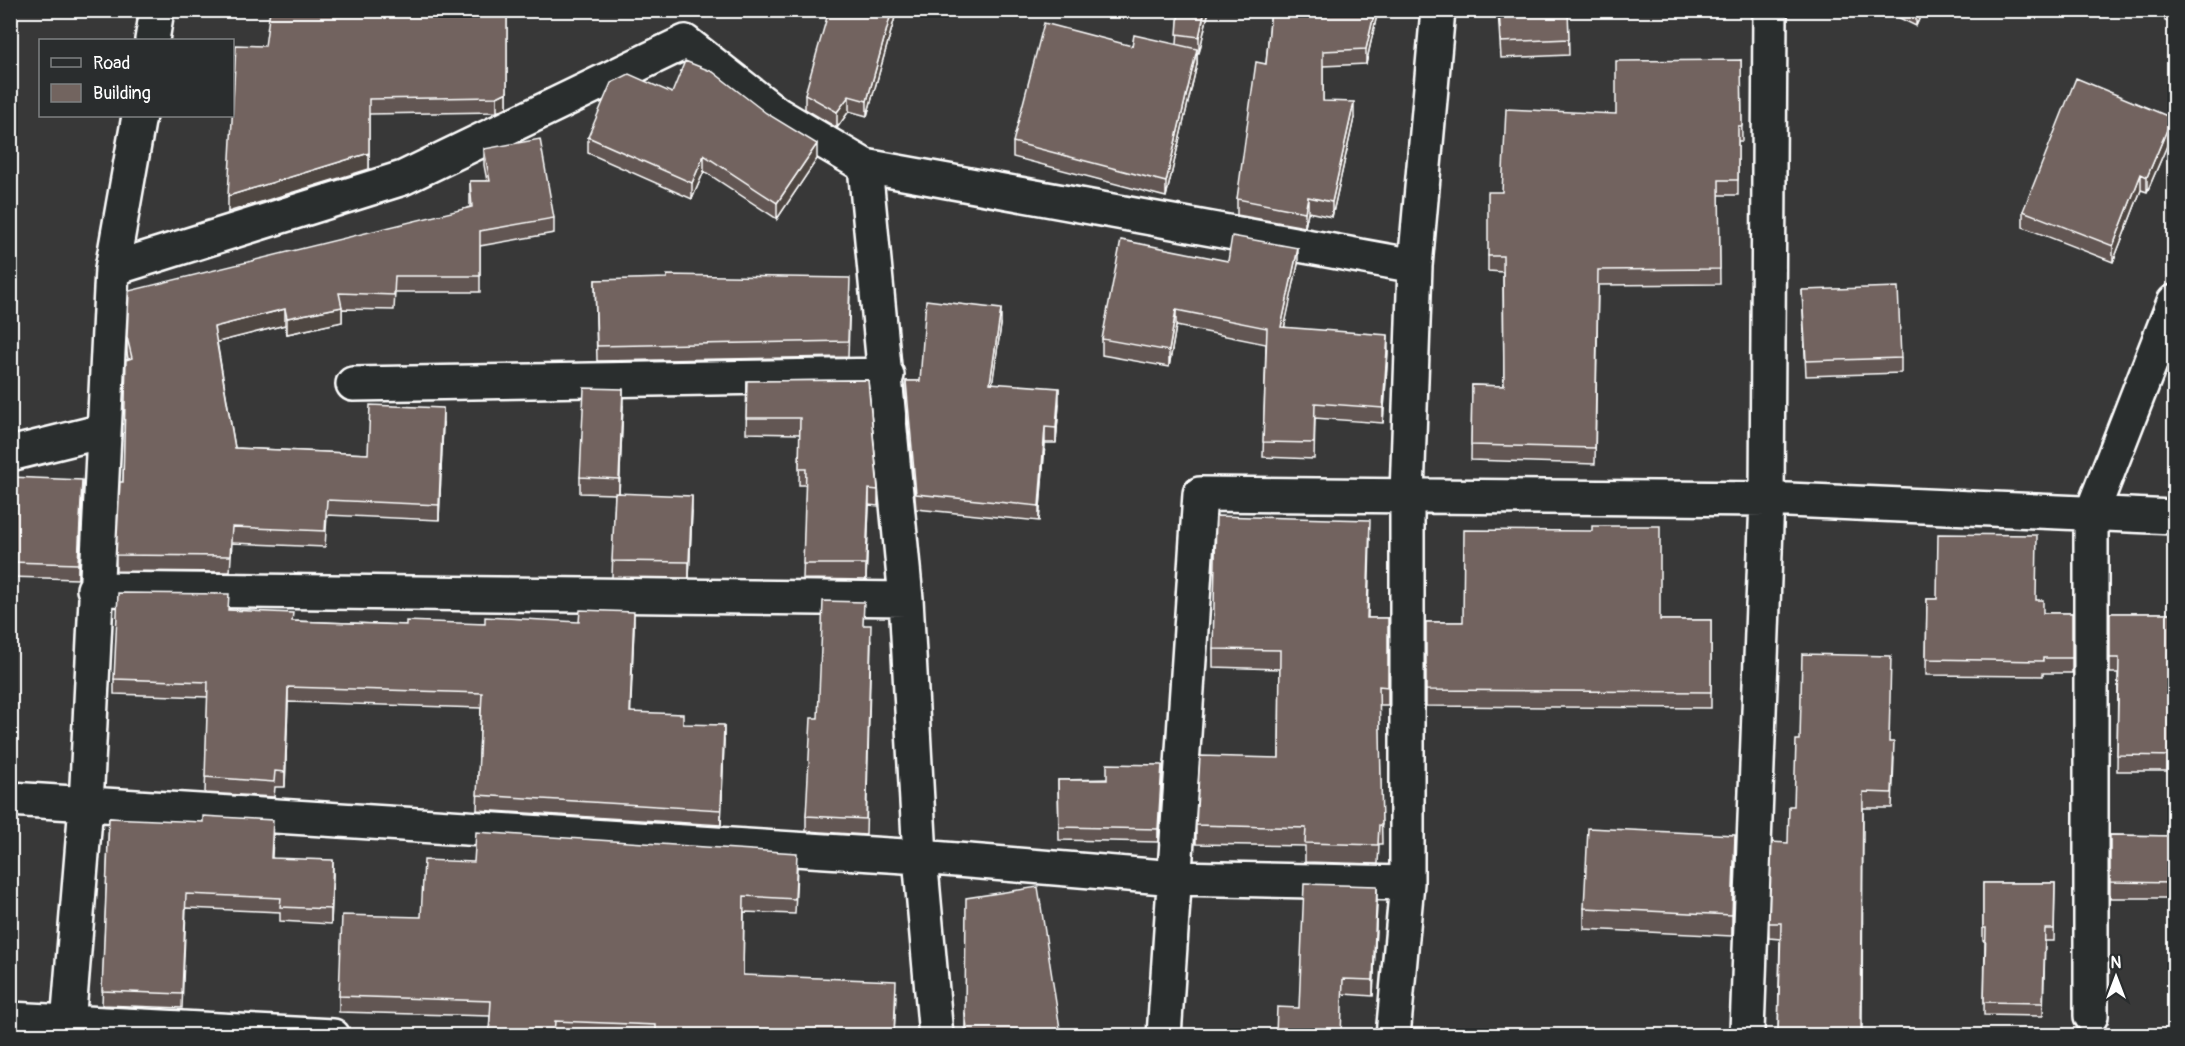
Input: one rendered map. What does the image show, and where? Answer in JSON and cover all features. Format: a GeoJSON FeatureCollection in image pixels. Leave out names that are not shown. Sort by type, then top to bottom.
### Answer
{"type":"FeatureCollection","features":[{"type":"Feature","properties":{"kind":"street"},"geometry":{"type":"LineString","coordinates":[[152,39],[157,10]]}},
{"type":"Feature","properties":{"kind":"street"},"geometry":{"type":"LineString","coordinates":[[1393,1035],[1407,883],[1407,494],[1414,266],[1438,10]]}},
{"type":"Feature","properties":{"kind":"street"},"geometry":{"type":"LineString","coordinates":[[1747,1031],[1767,499],[1770,10]]}},
{"type":"Feature","properties":{"kind":"street"},"geometry":{"type":"LineString","coordinates":[[112,269],[403,178],[685,42],[777,114],[865,166],[1414,266]]}},
{"type":"Feature","properties":{"kind":"street"},"geometry":{"type":"LineString","coordinates":[[68,1029],[86,805],[94,589],[112,269],[139,117]]}},
{"type":"Feature","properties":{"kind":"street"},"geometry":{"type":"LineString","coordinates":[[865,166],[887,375],[906,599],[920,857],[936,1035]]}},
{"type":"Feature","properties":{"kind":"street"},"geometry":{"type":"LineString","coordinates":[[2091,1016],[2091,515],[2175,302]]}},
{"type":"Feature","properties":{"kind":"street"},"geometry":{"type":"LineString","coordinates":[[353,384],[887,375]]}},
{"type":"Feature","properties":{"kind":"street"},"geometry":{"type":"LineString","coordinates":[[10,454],[103,431]]}},
{"type":"Feature","properties":{"kind":"street"},"geometry":{"type":"LineString","coordinates":[[1164,1035],[1200,494],[1407,494],[1767,499],[2175,517]]}},
{"type":"Feature","properties":{"kind":"street"},"geometry":{"type":"LineString","coordinates":[[94,589],[906,599]]}},
{"type":"Feature","properties":{"kind":"street"},"geometry":{"type":"LineString","coordinates":[[10,799],[920,857],[1176,878],[1407,883]]}},
{"type":"Feature","properties":{"kind":"street"},"geometry":{"type":"LineString","coordinates":[[10,1019],[68,1029],[333,1035]]}},
{"type":"Feature","properties":{"kind":"building"},"geometry":{"type":"Polygon","coordinates":[[[270,10],[507,10],[507,92],[497,97],[369,99],[369,153],[228,196],[232,117],[234,117],[236,45],[265,46],[270,10]]]}},
{"type":"Feature","properties":{"kind":"building"},"geometry":{"type":"Polygon","coordinates":[[[829,10],[892,10],[867,101],[849,96],[837,112],[805,94],[829,10]]]}},
{"type":"Feature","properties":{"kind":"building"},"geometry":{"type":"Polygon","coordinates":[[[1179,10],[1205,10],[1199,37],[1177,34],[1179,10]]]}},
{"type":"Feature","properties":{"kind":"building"},"geometry":{"type":"Polygon","coordinates":[[[1271,10],[1375,10],[1366,49],[1323,51],[1323,101],[1354,102],[1332,202],[1308,197],[1305,212],[1237,199],[1256,62],[1266,64],[1271,10]]]}},
{"type":"Feature","properties":{"kind":"building"},"geometry":{"type":"Polygon","coordinates":[[[1499,10],[1568,10],[1569,39],[1501,42],[1499,10]]]}},
{"type":"Feature","properties":{"kind":"building"},"geometry":{"type":"Polygon","coordinates":[[[1044,23],[1132,46],[1134,35],[1197,49],[1166,182],[1013,142],[1044,23]]]}},
{"type":"Feature","properties":{"kind":"building"},"geometry":{"type":"Polygon","coordinates":[[[1741,60],[1742,126],[1738,126],[1738,180],[1719,180],[1720,269],[1598,270],[1595,448],[1471,445],[1472,385],[1504,386],[1503,256],[1488,256],[1488,192],[1502,192],[1506,109],[1616,114],[1616,61],[1741,60]]]}},
{"type":"Feature","properties":{"kind":"building"},"geometry":{"type":"Polygon","coordinates":[[[685,61],[713,72],[766,113],[817,144],[777,203],[704,155],[692,183],[588,137],[611,83],[629,74],[672,93],[685,61]]]}},
{"type":"Feature","properties":{"kind":"building"},"geometry":{"type":"Polygon","coordinates":[[[2076,78],[2172,118],[2147,177],[2141,174],[2113,246],[2023,211],[2076,78]]]}},
{"type":"Feature","properties":{"kind":"building"},"geometry":{"type":"Polygon","coordinates":[[[540,139],[554,218],[480,231],[480,276],[395,276],[394,295],[339,293],[342,307],[287,318],[285,309],[214,327],[235,448],[368,454],[370,405],[443,408],[439,505],[327,500],[325,531],[232,527],[230,556],[116,555],[120,482],[123,482],[126,360],[132,358],[127,337],[129,291],[472,207],[470,181],[490,181],[484,149],[540,139]]]}},
{"type":"Feature","properties":{"kind":"building"},"geometry":{"type":"Polygon","coordinates":[[[1232,236],[1298,248],[1281,327],[1388,335],[1383,408],[1315,403],[1314,443],[1263,442],[1267,328],[1176,310],[1169,351],[1102,339],[1121,240],[1228,261],[1232,236]]]}},
{"type":"Feature","properties":{"kind":"building"},"geometry":{"type":"Polygon","coordinates":[[[667,275],[850,278],[848,341],[597,346],[595,280],[667,278],[667,275]]]}},
{"type":"Feature","properties":{"kind":"building"},"geometry":{"type":"Polygon","coordinates":[[[1898,287],[1901,358],[1806,361],[1802,290],[1898,287]]]}},
{"type":"Feature","properties":{"kind":"building"},"geometry":{"type":"Polygon","coordinates":[[[926,300],[1001,309],[990,383],[1059,388],[1056,428],[1045,427],[1039,506],[916,494],[906,381],[920,381],[926,300]]]}},
{"type":"Feature","properties":{"kind":"building"},"geometry":{"type":"Polygon","coordinates":[[[868,380],[878,490],[869,489],[866,564],[803,564],[806,469],[799,469],[800,418],[746,418],[747,381],[868,380]]]}},
{"type":"Feature","properties":{"kind":"building"},"geometry":{"type":"Polygon","coordinates":[[[584,388],[623,389],[619,479],[580,477],[584,388]]]}},
{"type":"Feature","properties":{"kind":"building"},"geometry":{"type":"Polygon","coordinates":[[[10,477],[82,480],[78,564],[10,562],[10,477]]]}},
{"type":"Feature","properties":{"kind":"building"},"geometry":{"type":"Polygon","coordinates":[[[615,493],[692,496],[689,562],[612,561],[615,493]]]}},
{"type":"Feature","properties":{"kind":"building"},"geometry":{"type":"Polygon","coordinates":[[[1216,516],[1370,520],[1367,618],[1388,618],[1388,687],[1379,686],[1382,825],[1379,825],[1378,845],[1305,843],[1306,828],[1196,825],[1200,756],[1279,758],[1280,650],[1213,649],[1216,516]]]}},
{"type":"Feature","properties":{"kind":"building"},"geometry":{"type":"Polygon","coordinates":[[[1592,526],[1660,526],[1660,620],[1711,620],[1711,692],[1426,690],[1426,622],[1463,622],[1464,530],[1592,531],[1592,526]]]}},
{"type":"Feature","properties":{"kind":"building"},"geometry":{"type":"Polygon","coordinates":[[[1938,534],[2037,535],[2036,600],[2043,600],[2043,613],[2072,613],[2072,658],[2043,658],[2043,661],[1926,659],[1927,599],[1937,599],[1938,534]]]}},
{"type":"Feature","properties":{"kind":"building"},"geometry":{"type":"Polygon","coordinates":[[[118,593],[229,594],[228,610],[293,613],[292,621],[406,625],[406,621],[485,624],[485,617],[579,622],[580,610],[634,612],[630,712],[683,714],[683,724],[724,725],[721,810],[477,795],[482,693],[288,687],[285,772],[275,771],[274,782],[205,777],[208,682],[114,679],[118,593]]]}},
{"type":"Feature","properties":{"kind":"building"},"geometry":{"type":"Polygon","coordinates":[[[823,601],[864,602],[863,625],[871,625],[866,819],[806,816],[811,718],[818,718],[823,601]]]}},
{"type":"Feature","properties":{"kind":"building"},"geometry":{"type":"Polygon","coordinates":[[[2110,613],[2175,613],[2175,756],[2117,755],[2119,658],[2110,658],[2110,613]]]}},
{"type":"Feature","properties":{"kind":"building"},"geometry":{"type":"Polygon","coordinates":[[[1802,654],[1891,656],[1889,742],[1894,742],[1892,793],[1863,792],[1861,1035],[1778,1035],[1781,923],[1769,923],[1772,842],[1788,843],[1789,806],[1794,806],[1796,740],[1800,740],[1802,654]]]}},
{"type":"Feature","properties":{"kind":"building"},"geometry":{"type":"Polygon","coordinates":[[[1107,764],[1162,765],[1158,829],[1059,827],[1058,780],[1107,780],[1107,764]]]}},
{"type":"Feature","properties":{"kind":"building"},"geometry":{"type":"Polygon","coordinates":[[[203,816],[273,820],[271,858],[333,860],[331,909],[280,907],[281,898],[186,894],[182,994],[102,991],[109,818],[203,822],[203,816]]]}},
{"type":"Feature","properties":{"kind":"building"},"geometry":{"type":"Polygon","coordinates":[[[1588,828],[1735,835],[1732,915],[1584,908],[1588,828]]]}},
{"type":"Feature","properties":{"kind":"building"},"geometry":{"type":"Polygon","coordinates":[[[476,832],[797,853],[795,899],[744,896],[743,975],[896,981],[894,1035],[656,1035],[656,1025],[555,1021],[554,1035],[489,1035],[491,1001],[339,996],[342,915],[421,917],[424,860],[474,862],[476,832]]]}},
{"type":"Feature","properties":{"kind":"building"},"geometry":{"type":"Polygon","coordinates":[[[2110,835],[2175,836],[2175,883],[2110,882],[2110,835]]]}},
{"type":"Feature","properties":{"kind":"building"},"geometry":{"type":"Polygon","coordinates":[[[1983,883],[2055,883],[2054,929],[2045,929],[2043,1003],[1984,1002],[1986,928],[1983,928],[1983,883]]]}},
{"type":"Feature","properties":{"kind":"building"},"geometry":{"type":"Polygon","coordinates":[[[1304,884],[1377,886],[1373,980],[1343,979],[1341,1035],[1276,1035],[1277,1007],[1299,1008],[1304,884]]]}},
{"type":"Feature","properties":{"kind":"building"},"geometry":{"type":"Polygon","coordinates":[[[1038,887],[1061,1035],[968,1035],[965,1013],[966,898],[1038,887]]]}}]}
